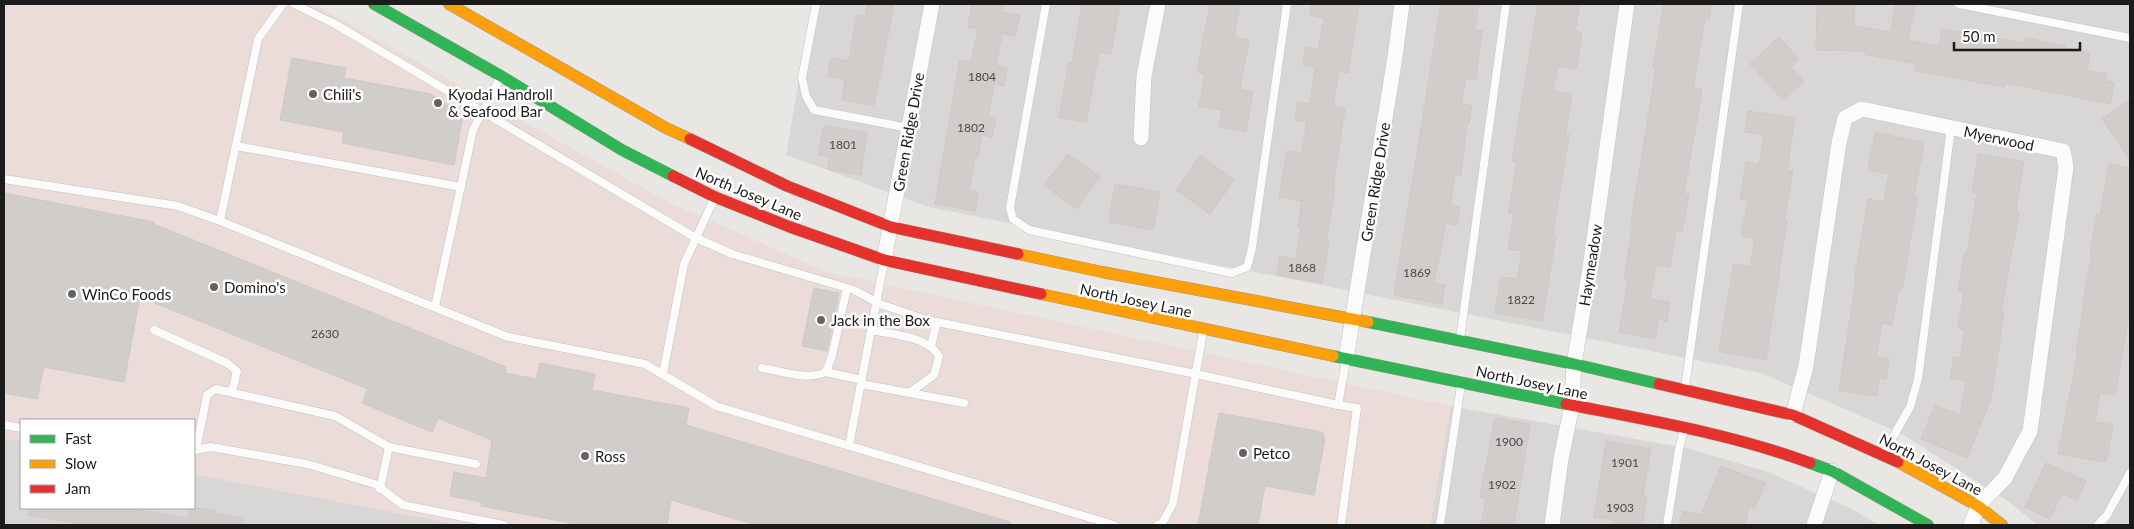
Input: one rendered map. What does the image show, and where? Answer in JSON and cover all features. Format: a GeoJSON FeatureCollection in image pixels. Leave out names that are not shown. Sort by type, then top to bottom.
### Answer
{"type":"FeatureCollection","features":[{"type":"Feature","properties":{"kind":"main road","name":"North Josey Lane"},"geometry":{"type":"LineString","coordinates":[[374,4],[500,76],[622,150],[715,197],[790,228],[884,260],[1204,330],[1685,428],[1778,451],[1832,471],[1928,525]]}},
{"type":"Feature","properties":{"kind":"main road","name":"North Josey Lane"},"geometry":{"type":"LineString","coordinates":[[450,4],[666,128],[787,186],[891,227],[1102,272],[1353,319],[1574,364],[1793,415],[1883,454],[1978,506],[2002,525]]}},
{"type":"Feature","properties":{"kind":"street","name":"Green Ridge Drive"},"geometry":{"type":"LineString","coordinates":[[884,260],[932,4]]}},
{"type":"Feature","properties":{"kind":"street"},"geometry":{"type":"LineString","coordinates":[[1142,138],[1144,76],[1158,4]]}},
{"type":"Feature","properties":{"kind":"street","name":"Green Ridge Drive"},"geometry":{"type":"LineString","coordinates":[[1346,359],[1402,4]]}},
{"type":"Feature","properties":{"kind":"street","name":"Haymeadow"},"geometry":{"type":"LineString","coordinates":[[1552,525],[1561,458],[1572,405],[1574,364],[1590,268],[1627,4]]}},
{"type":"Feature","properties":{"kind":"street","name":"Myerwood"},"geometry":{"type":"LineString","coordinates":[[1793,415],[1806,366],[1839,143],[1846,118],[1862,109],[2063,152],[2066,167],[2030,431],[2005,478],[1978,506],[1971,525]]}},
{"type":"Feature","properties":{"kind":"street"},"geometry":{"type":"LineString","coordinates":[[1814,525],[1832,471]]}},
{"type":"Feature","properties":{"kind":"lane"},"geometry":{"type":"LineString","coordinates":[[220,221],[258,39],[282,4]]}},
{"type":"Feature","properties":{"kind":"lane"},"geometry":{"type":"LineString","coordinates":[[294,4],[335,24],[696,238],[732,254],[847,288],[877,302],[937,322],[1357,408],[1341,525]]}},
{"type":"Feature","properties":{"kind":"lane"},"geometry":{"type":"LineString","coordinates":[[816,4],[802,78],[806,96],[814,110],[909,128]]}},
{"type":"Feature","properties":{"kind":"lane"},"geometry":{"type":"LineString","coordinates":[[1046,4],[1010,208],[1013,219],[1029,230],[1232,273],[1247,267],[1252,248],[1286,4]]}},
{"type":"Feature","properties":{"kind":"lane"},"geometry":{"type":"LineString","coordinates":[[1460,341],[1506,4]]}},
{"type":"Feature","properties":{"kind":"lane"},"geometry":{"type":"LineString","coordinates":[[1685,389],[1739,4]]}},
{"type":"Feature","properties":{"kind":"lane"},"geometry":{"type":"LineString","coordinates":[[1959,4],[2130,38]]}},
{"type":"Feature","properties":{"kind":"lane"},"geometry":{"type":"LineString","coordinates":[[435,307],[473,130],[484,112],[500,76]]}},
{"type":"Feature","properties":{"kind":"lane"},"geometry":{"type":"LineString","coordinates":[[1883,454],[1910,407],[1918,379],[1951,128]]}},
{"type":"Feature","properties":{"kind":"lane"},"geometry":{"type":"LineString","coordinates":[[236,146],[461,187]]}},
{"type":"Feature","properties":{"kind":"lane"},"geometry":{"type":"LineString","coordinates":[[4,179],[178,206],[220,221],[508,337],[645,364],[716,406],[1114,525]]}},
{"type":"Feature","properties":{"kind":"lane"},"geometry":{"type":"LineString","coordinates":[[663,374],[684,264],[715,197]]}},
{"type":"Feature","properties":{"kind":"lane"},"geometry":{"type":"LineString","coordinates":[[849,446],[884,260]]}},
{"type":"Feature","properties":{"kind":"lane"},"geometry":{"type":"LineString","coordinates":[[826,372],[832,356],[847,288]]}},
{"type":"Feature","properties":{"kind":"lane"},"geometry":{"type":"LineString","coordinates":[[931,346],[937,322]]}},
{"type":"Feature","properties":{"kind":"lane"},"geometry":{"type":"LineString","coordinates":[[154,330],[228,363],[237,371],[232,392]]}},
{"type":"Feature","properties":{"kind":"lane"},"geometry":{"type":"LineString","coordinates":[[872,330],[931,346],[939,356],[937,370],[930,380],[909,393]]}},
{"type":"Feature","properties":{"kind":"lane"},"geometry":{"type":"LineString","coordinates":[[1158,525],[1162,524],[1173,503],[1204,330]]}},
{"type":"Feature","properties":{"kind":"lane"},"geometry":{"type":"LineString","coordinates":[[1338,405],[1346,359]]}},
{"type":"Feature","properties":{"kind":"lane"},"geometry":{"type":"LineString","coordinates":[[762,368],[810,376],[818,376],[826,372],[909,393],[964,403]]}},
{"type":"Feature","properties":{"kind":"lane"},"geometry":{"type":"LineString","coordinates":[[1440,525],[1461,383]]}},
{"type":"Feature","properties":{"kind":"lane"},"geometry":{"type":"LineString","coordinates":[[476,464],[389,447],[335,416],[216,389],[207,395],[195,450],[211,447],[307,464],[375,484],[403,505],[504,525]]}},
{"type":"Feature","properties":{"kind":"lane"},"geometry":{"type":"LineString","coordinates":[[4,425],[20,428]]}},
{"type":"Feature","properties":{"kind":"lane"},"geometry":{"type":"LineString","coordinates":[[1667,525],[1679,449],[1685,428]]}},
{"type":"Feature","properties":{"kind":"lane"},"geometry":{"type":"LineString","coordinates":[[380,489],[389,447]]}},
{"type":"Feature","properties":{"kind":"lane"},"geometry":{"type":"LineString","coordinates":[[2098,525],[2107,515],[2130,473]]}},
{"type":"Feature","properties":{"kind":"shaded area"},"geometry":{"type":"Polygon","coordinates":[[[4,4],[314,4],[670,203],[827,272],[1451,406],[1430,525],[461,525],[195,474],[195,419],[20,419],[20,441],[4,438],[4,4]]]}},
{"type":"Feature","properties":{"kind":"shaded area"},"geometry":{"type":"Polygon","coordinates":[[[812,4],[2130,4],[2130,525],[2037,525],[2009,502],[1902,434],[1761,373],[929,207],[786,155],[812,4]]]}},
{"type":"Feature","properties":{"kind":"shaded area"},"geometry":{"type":"Polygon","coordinates":[[[1451,406],[1686,448],[1768,472],[1852,509],[1879,525],[1430,525],[1451,406]]]}},
{"type":"Feature","properties":{"kind":"shaded area"},"geometry":{"type":"Polygon","coordinates":[[[4,438],[20,441],[20,509],[195,509],[195,474],[461,525],[4,525],[4,438]]]}},
{"type":"Feature","properties":{"kind":"building"},"geometry":{"type":"Polygon","coordinates":[[[867,4],[894,4],[874,105],[842,100],[845,79],[828,76],[831,58],[849,61],[857,15],[865,17],[867,4]]]}},
{"type":"Feature","properties":{"kind":"building"},"geometry":{"type":"Polygon","coordinates":[[[972,4],[1004,4],[1002,12],[1020,16],[1015,36],[1002,33],[996,66],[1007,68],[1004,86],[994,84],[988,117],[996,118],[992,137],[982,135],[978,157],[975,157],[969,190],[978,192],[975,211],[935,204],[960,60],[971,62],[978,29],[968,27],[972,4]]]}},
{"type":"Feature","properties":{"kind":"building"},"geometry":{"type":"Polygon","coordinates":[[[1082,4],[1120,4],[1111,54],[1099,52],[1086,122],[1059,117],[1069,63],[1072,63],[1082,4]]]}},
{"type":"Feature","properties":{"kind":"building"},"geometry":{"type":"Polygon","coordinates":[[[1210,4],[1240,4],[1234,37],[1249,40],[1240,89],[1253,92],[1246,132],[1219,127],[1222,110],[1199,106],[1205,74],[1197,72],[1210,4]]]}},
{"type":"Feature","properties":{"kind":"building"},"geometry":{"type":"Polygon","coordinates":[[[1312,4],[1359,4],[1348,73],[1339,71],[1333,106],[1345,108],[1333,186],[1335,187],[1326,243],[1329,243],[1322,283],[1277,275],[1280,256],[1296,259],[1301,227],[1298,227],[1302,201],[1279,197],[1287,151],[1302,153],[1307,122],[1295,120],[1298,102],[1310,104],[1315,67],[1303,65],[1306,47],[1318,49],[1324,18],[1310,15],[1312,4]]]}},
{"type":"Feature","properties":{"kind":"building"},"geometry":{"type":"Polygon","coordinates":[[[1441,4],[1479,4],[1474,30],[1482,31],[1476,80],[1466,78],[1461,104],[1472,106],[1469,123],[1467,123],[1461,176],[1455,175],[1450,205],[1460,207],[1457,225],[1446,223],[1434,283],[1445,285],[1442,304],[1394,295],[1441,4]]]}},
{"type":"Feature","properties":{"kind":"building"},"geometry":{"type":"Polygon","coordinates":[[[1538,4],[1580,4],[1575,31],[1582,33],[1576,69],[1558,66],[1553,91],[1572,94],[1565,134],[1569,134],[1553,234],[1556,235],[1542,321],[1495,313],[1501,277],[1517,279],[1522,251],[1508,249],[1514,214],[1508,213],[1517,162],[1512,161],[1538,4]]]}},
{"type":"Feature","properties":{"kind":"building"},"geometry":{"type":"Polygon","coordinates":[[[1664,4],[1711,4],[1709,19],[1705,18],[1693,87],[1702,89],[1684,194],[1689,195],[1682,231],[1676,230],[1670,267],[1656,265],[1650,299],[1670,302],[1667,321],[1658,319],[1655,339],[1619,332],[1628,280],[1624,279],[1633,222],[1631,222],[1656,68],[1653,68],[1664,4]]]}},
{"type":"Feature","properties":{"kind":"building"},"geometry":{"type":"Polygon","coordinates":[[[1817,4],[1855,4],[1854,26],[1890,32],[1896,4],[1915,4],[1908,40],[1939,46],[1942,29],[2025,43],[2026,38],[2090,53],[2087,70],[2107,74],[2106,81],[2114,83],[2110,104],[2006,83],[2005,87],[1915,71],[1916,64],[1865,54],[1865,51],[1816,50],[1817,4]]]}},
{"type":"Feature","properties":{"kind":"building"},"geometry":{"type":"Polygon","coordinates":[[[1779,37],[1799,59],[1791,67],[1804,81],[1783,100],[1750,64],[1779,37]]]}},
{"type":"Feature","properties":{"kind":"building"},"geometry":{"type":"Polygon","coordinates":[[[292,58],[346,68],[344,78],[431,94],[463,115],[454,165],[342,143],[344,132],[280,120],[292,58]]]}},
{"type":"Feature","properties":{"kind":"building"},"geometry":{"type":"Polygon","coordinates":[[[2130,99],[2130,160],[2102,119],[2130,99]]]}},
{"type":"Feature","properties":{"kind":"building"},"geometry":{"type":"Polygon","coordinates":[[[1748,111],[1795,118],[1787,170],[1793,171],[1784,221],[1787,221],[1766,360],[1719,351],[1734,264],[1750,267],[1755,238],[1741,236],[1748,201],[1740,199],[1746,162],[1759,165],[1764,134],[1745,132],[1748,111]]]}},
{"type":"Feature","properties":{"kind":"building"},"geometry":{"type":"Polygon","coordinates":[[[824,126],[867,133],[861,175],[827,169],[830,157],[818,155],[824,126]]]}},
{"type":"Feature","properties":{"kind":"building"},"geometry":{"type":"Polygon","coordinates":[[[1875,133],[1924,142],[1914,197],[1917,198],[1902,289],[1899,289],[1892,325],[1882,323],[1876,357],[1889,359],[1886,379],[1880,378],[1876,396],[1839,390],[1856,281],[1854,281],[1868,199],[1884,202],[1889,174],[1868,170],[1875,133]]]}},
{"type":"Feature","properties":{"kind":"building"},"geometry":{"type":"Polygon","coordinates":[[[1068,154],[1100,177],[1076,209],[1044,185],[1068,154]]]}},
{"type":"Feature","properties":{"kind":"building"},"geometry":{"type":"Polygon","coordinates":[[[1978,154],[2024,162],[2016,211],[2019,212],[2001,313],[2004,313],[1991,399],[1967,458],[1921,439],[1935,405],[1960,415],[1966,381],[1950,378],[1954,357],[1960,358],[1965,330],[1958,328],[1964,293],[1958,291],[1964,254],[1967,254],[1977,193],[1972,192],[1978,154]]]}},
{"type":"Feature","properties":{"kind":"building"},"geometry":{"type":"Polygon","coordinates":[[[1200,155],[1234,180],[1210,214],[1176,190],[1200,155]]]}},
{"type":"Feature","properties":{"kind":"building"},"geometry":{"type":"Polygon","coordinates":[[[2109,164],[2130,168],[2130,310],[2115,395],[2100,392],[2095,422],[2113,425],[2106,462],[2058,454],[2078,353],[2076,352],[2092,254],[2090,254],[2097,215],[2100,215],[2109,164]]]}},
{"type":"Feature","properties":{"kind":"building"},"geometry":{"type":"Polygon","coordinates":[[[1115,184],[1160,192],[1153,230],[1109,222],[1115,184]]]}},
{"type":"Feature","properties":{"kind":"building"},"geometry":{"type":"Polygon","coordinates":[[[4,193],[154,222],[154,224],[506,367],[505,373],[536,379],[540,363],[595,374],[592,390],[689,408],[686,425],[1010,522],[1009,525],[756,525],[671,500],[667,525],[581,525],[481,506],[482,502],[450,496],[454,472],[486,478],[492,440],[438,418],[432,432],[362,403],[368,389],[140,297],[124,382],[44,367],[37,399],[4,393],[4,193]]]}},
{"type":"Feature","properties":{"kind":"building","name":"Jack in the Box"},"geometry":{"type":"Polygon","coordinates":[[[814,288],[839,293],[827,351],[802,346],[814,288]]]}},
{"type":"Feature","properties":{"kind":"building"},"geometry":{"type":"Polygon","coordinates":[[[1219,413],[1322,432],[1325,439],[1314,495],[1265,486],[1258,525],[1198,525],[1219,413]]]}},
{"type":"Feature","properties":{"kind":"building"},"geometry":{"type":"Polygon","coordinates":[[[1495,418],[1530,424],[1514,525],[1481,525],[1486,498],[1480,497],[1495,418]]]}},
{"type":"Feature","properties":{"kind":"building"},"geometry":{"type":"Polygon","coordinates":[[[1606,441],[1651,449],[1643,496],[1647,497],[1642,525],[1613,525],[1614,520],[1594,517],[1606,441]]]}},
{"type":"Feature","properties":{"kind":"building"},"geometry":{"type":"Polygon","coordinates":[[[2046,463],[2086,481],[2077,500],[2062,493],[2050,519],[2025,507],[2046,463]]]}},
{"type":"Feature","properties":{"kind":"building"},"geometry":{"type":"Polygon","coordinates":[[[1721,466],[1765,483],[1755,508],[1749,506],[1745,525],[1679,525],[1683,511],[1701,515],[1721,466]]]}},
{"type":"Feature","properties":{"kind":"building"},"geometry":{"type":"Polygon","coordinates":[[[200,508],[216,511],[215,513],[244,518],[243,525],[86,525],[28,515],[28,509],[136,509],[188,518],[189,509],[200,508]]]}},
{"type":"Feature","properties":{"kind":"traffic: fast"},"geometry":{"type":"LineString","coordinates":[[374,4],[501,76],[622,150],[673,176]]}},
{"type":"Feature","properties":{"kind":"traffic: fast"},"geometry":{"type":"LineString","coordinates":[[1368,322],[1574,364],[1659,384]]}},
{"type":"Feature","properties":{"kind":"traffic: fast"},"geometry":{"type":"LineString","coordinates":[[1333,356],[1566,404]]}},
{"type":"Feature","properties":{"kind":"traffic: fast"},"geometry":{"type":"LineString","coordinates":[[1810,463],[1832,471],[1928,525]]}},
{"type":"Feature","properties":{"kind":"traffic: slow"},"geometry":{"type":"LineString","coordinates":[[449,4],[666,128],[690,139]]}},
{"type":"Feature","properties":{"kind":"traffic: slow"},"geometry":{"type":"LineString","coordinates":[[1018,254],[1102,272],[1368,322]]}},
{"type":"Feature","properties":{"kind":"traffic: slow"},"geometry":{"type":"LineString","coordinates":[[1041,294],[1333,356]]}},
{"type":"Feature","properties":{"kind":"traffic: slow"},"geometry":{"type":"LineString","coordinates":[[1898,462],[1978,506],[2002,525]]}},
{"type":"Feature","properties":{"kind":"traffic: jam"},"geometry":{"type":"LineString","coordinates":[[690,139],[787,186],[891,227],[1018,254]]}},
{"type":"Feature","properties":{"kind":"traffic: jam"},"geometry":{"type":"LineString","coordinates":[[673,176],[715,197],[790,227],[884,260],[1041,294]]}},
{"type":"Feature","properties":{"kind":"traffic: jam"},"geometry":{"type":"LineString","coordinates":[[1659,384],[1793,415],[1898,462]]}},
{"type":"Feature","properties":{"kind":"traffic: jam"},"geometry":{"type":"LineString","coordinates":[[1566,404],[1720,436],[1810,463]]}},
{"type":"Feature","properties":{"kind":"place","name":"Chili's"},"geometry":{"type":"Point","coordinates":[313,94]}},
{"type":"Feature","properties":{"kind":"place","name":"Kyodai Handroll & Seafood Bar"},"geometry":{"type":"Point","coordinates":[438,103]}},
{"type":"Feature","properties":{"kind":"place","name":"Domino's"},"geometry":{"type":"Point","coordinates":[214,287]}},
{"type":"Feature","properties":{"kind":"place","name":"WinCo Foods"},"geometry":{"type":"Point","coordinates":[72,294]}},
{"type":"Feature","properties":{"kind":"place","name":"Jack in the Box"},"geometry":{"type":"Point","coordinates":[821,320]}},
{"type":"Feature","properties":{"kind":"place","name":"Petco"},"geometry":{"type":"Point","coordinates":[1243,453]}},
{"type":"Feature","properties":{"kind":"place","name":"Ross"},"geometry":{"type":"Point","coordinates":[585,456]}}]}
